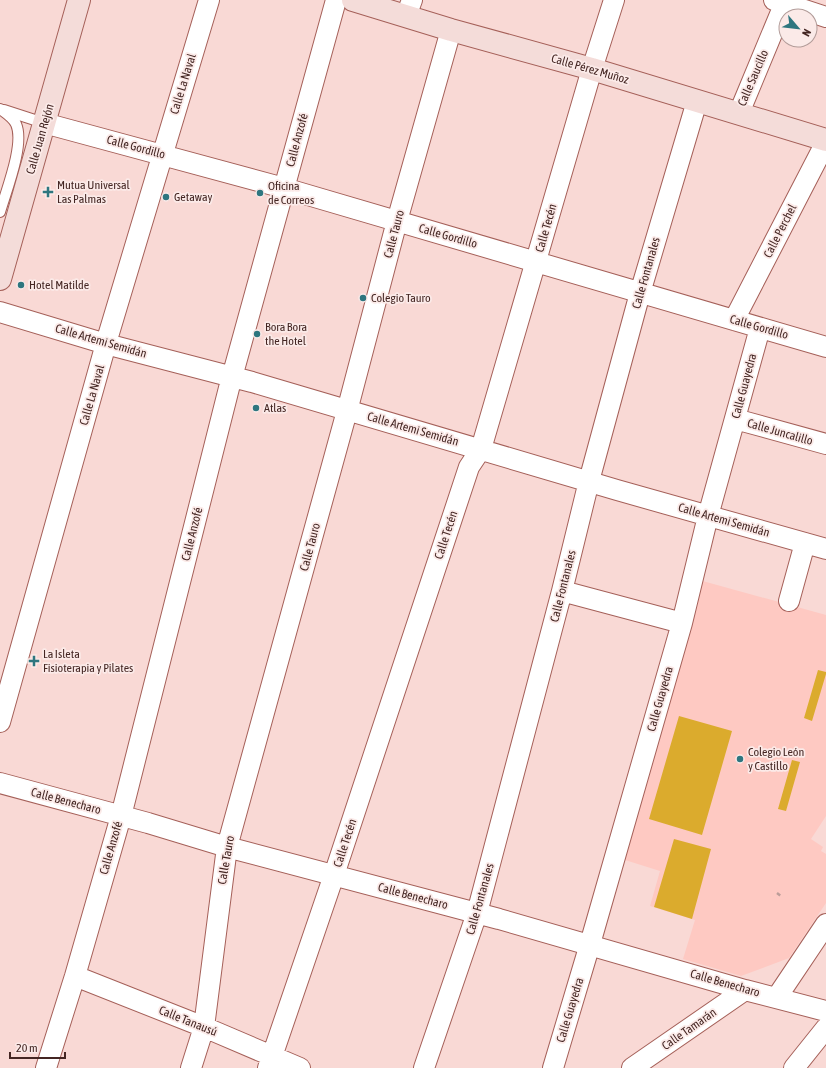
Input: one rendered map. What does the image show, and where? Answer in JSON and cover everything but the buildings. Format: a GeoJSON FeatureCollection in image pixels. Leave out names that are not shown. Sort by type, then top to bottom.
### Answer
{"type":"FeatureCollection","features":[{"type":"Feature","properties":{"kind":"street","name":"Calle Juan Rejón"},"geometry":{"type":"LineString","coordinates":[[0,279],[79,0]]}},
{"type":"Feature","properties":{"kind":"street","name":"Calle La Naval"},"geometry":{"type":"LineString","coordinates":[[0,722],[106,344],[209,0]]}},
{"type":"Feature","properties":{"kind":"street","name":"Calle Anzofé"},"geometry":{"type":"LineString","coordinates":[[46,1068],[75,976],[121,816],[232,377],[336,0]]}},
{"type":"Feature","properties":{"kind":"street","name":"Calle Pérez Muñoz"},"geometry":{"type":"LineString","coordinates":[[353,0],[409,8],[451,30],[592,69],[826,141]]}},
{"type":"Feature","properties":{"kind":"street","name":"Calle Tecén"},"geometry":{"type":"LineString","coordinates":[[270,1062],[334,875],[467,472],[481,449],[592,69],[614,0]]}},
{"type":"Feature","properties":{"kind":"street"},"geometry":{"type":"LineString","coordinates":[[782,1],[826,17]]}},
{"type":"Feature","properties":{"kind":"street","name":"Calle Saucillo"},"geometry":{"type":"LineString","coordinates":[[739,113],[782,1]]}},
{"type":"Feature","properties":{"kind":"street","name":"Calle Tauro"},"geometry":{"type":"LineString","coordinates":[[191,1068],[204,1027],[227,847],[347,411],[397,221],[451,30]]}},
{"type":"Feature","properties":{"kind":"street","name":"Calle Fontanales"},"geometry":{"type":"LineString","coordinates":[[424,1068],[477,913],[562,591],[588,481],[640,293],[696,101]]}},
{"type":"Feature","properties":{"kind":"street","name":"Calle Gordillo"},"geometry":{"type":"LineString","coordinates":[[44,123],[284,188],[826,347]]}},
{"type":"Feature","properties":{"kind":"street","name":"Calle Perchel"},"geometry":{"type":"LineString","coordinates":[[734,320],[826,141]]}},
{"type":"Feature","properties":{"kind":"street","name":"Calle Artemi Semidán"},"geometry":{"type":"LineString","coordinates":[[0,312],[106,344],[232,377],[826,549]]}},
{"type":"Feature","properties":{"kind":"street","name":"Calle Guayedra"},"geometry":{"type":"LineString","coordinates":[[553,1068],[682,623],[708,516],[760,328]]}},
{"type":"Feature","properties":{"kind":"street","name":"Calle Juncalillo"},"geometry":{"type":"LineString","coordinates":[[735,419],[826,444]]}},
{"type":"Feature","properties":{"kind":"street"},"geometry":{"type":"LineString","coordinates":[[789,601],[805,543]]}},
{"type":"Feature","properties":{"kind":"street"},"geometry":{"type":"LineString","coordinates":[[562,591],[682,623]]}},
{"type":"Feature","properties":{"kind":"street","name":"Calle Benecharo"},"geometry":{"type":"LineString","coordinates":[[0,783],[227,847],[590,944],[745,990],[777,997],[826,1011]]}},
{"type":"Feature","properties":{"kind":"street"},"geometry":{"type":"LineString","coordinates":[[777,997],[826,924]]}},
{"type":"Feature","properties":{"kind":"street","name":"Calle Tanausú"},"geometry":{"type":"LineString","coordinates":[[75,976],[204,1027],[270,1062],[300,1068]]}},
{"type":"Feature","properties":{"kind":"street","name":"Calle Tamarán"},"geometry":{"type":"LineString","coordinates":[[632,1068],[745,990]]}},
{"type":"Feature","properties":{"kind":"street"},"geometry":{"type":"LineString","coordinates":[[794,1068],[826,1028]]}},
{"type":"Feature","properties":{"kind":"lane","name":"Calle Gordillo"},"geometry":{"type":"LineString","coordinates":[[0,109],[44,123]]}},
{"type":"Feature","properties":{"kind":"lane","name":"Calle Juan Rejón"},"geometry":{"type":"LineString","coordinates":[[0,109],[16,124],[18,136],[17,151],[0,212]]}},
{"type":"Feature","properties":{"kind":"path"},"geometry":{"type":"LineString","coordinates":[[777,893],[781,896]]}},
{"type":"Feature","properties":{"kind":"shaded area","name":"Colegio León y Castillo"},"geometry":{"type":"Polygon","coordinates":[[[699,580],[826,615],[826,816],[811,839],[823,847],[821,851],[826,854],[826,903],[789,958],[741,976],[683,959],[695,920],[650,906],[660,871],[625,860],[698,604],[693,603],[699,580]]]}},
{"type":"Feature","properties":{"kind":"shaded area"},"geometry":{"type":"Polygon","coordinates":[[[818,670],[826,672],[826,674],[812,721],[804,718],[818,670]]]}},
{"type":"Feature","properties":{"kind":"shaded area"},"geometry":{"type":"Polygon","coordinates":[[[679,716],[732,731],[702,835],[649,819],[679,716]]]}},
{"type":"Feature","properties":{"kind":"shaded area"},"geometry":{"type":"Polygon","coordinates":[[[792,760],[800,762],[786,811],[778,809],[792,760]]]}},
{"type":"Feature","properties":{"kind":"shaded area"},"geometry":{"type":"Polygon","coordinates":[[[674,839],[711,849],[692,919],[654,907],[674,839]]]}},
{"type":"Feature","properties":{"kind":"place","name":"Mutua Universal Las Palmas"},"geometry":{"type":"Point","coordinates":[48,192]}},
{"type":"Feature","properties":{"kind":"place","name":"Oficina de Correos"},"geometry":{"type":"Point","coordinates":[260,193]}},
{"type":"Feature","properties":{"kind":"place","name":"Getaway"},"geometry":{"type":"Point","coordinates":[166,197]}},
{"type":"Feature","properties":{"kind":"place","name":"Hotel Matilde"},"geometry":{"type":"Point","coordinates":[21,285]}},
{"type":"Feature","properties":{"kind":"place","name":"Colegio Tauro"},"geometry":{"type":"Point","coordinates":[363,298]}},
{"type":"Feature","properties":{"kind":"place","name":"Bora Bora the Hotel"},"geometry":{"type":"Point","coordinates":[257,334]}},
{"type":"Feature","properties":{"kind":"place","name":"Atlas"},"geometry":{"type":"Point","coordinates":[256,408]}},
{"type":"Feature","properties":{"kind":"place","name":"La Isleta Fisioterapia y Pilates"},"geometry":{"type":"Point","coordinates":[34,661]}},
{"type":"Feature","properties":{"kind":"place","name":"Colegio León y Castillo"},"geometry":{"type":"Point","coordinates":[740,759]}}]}
